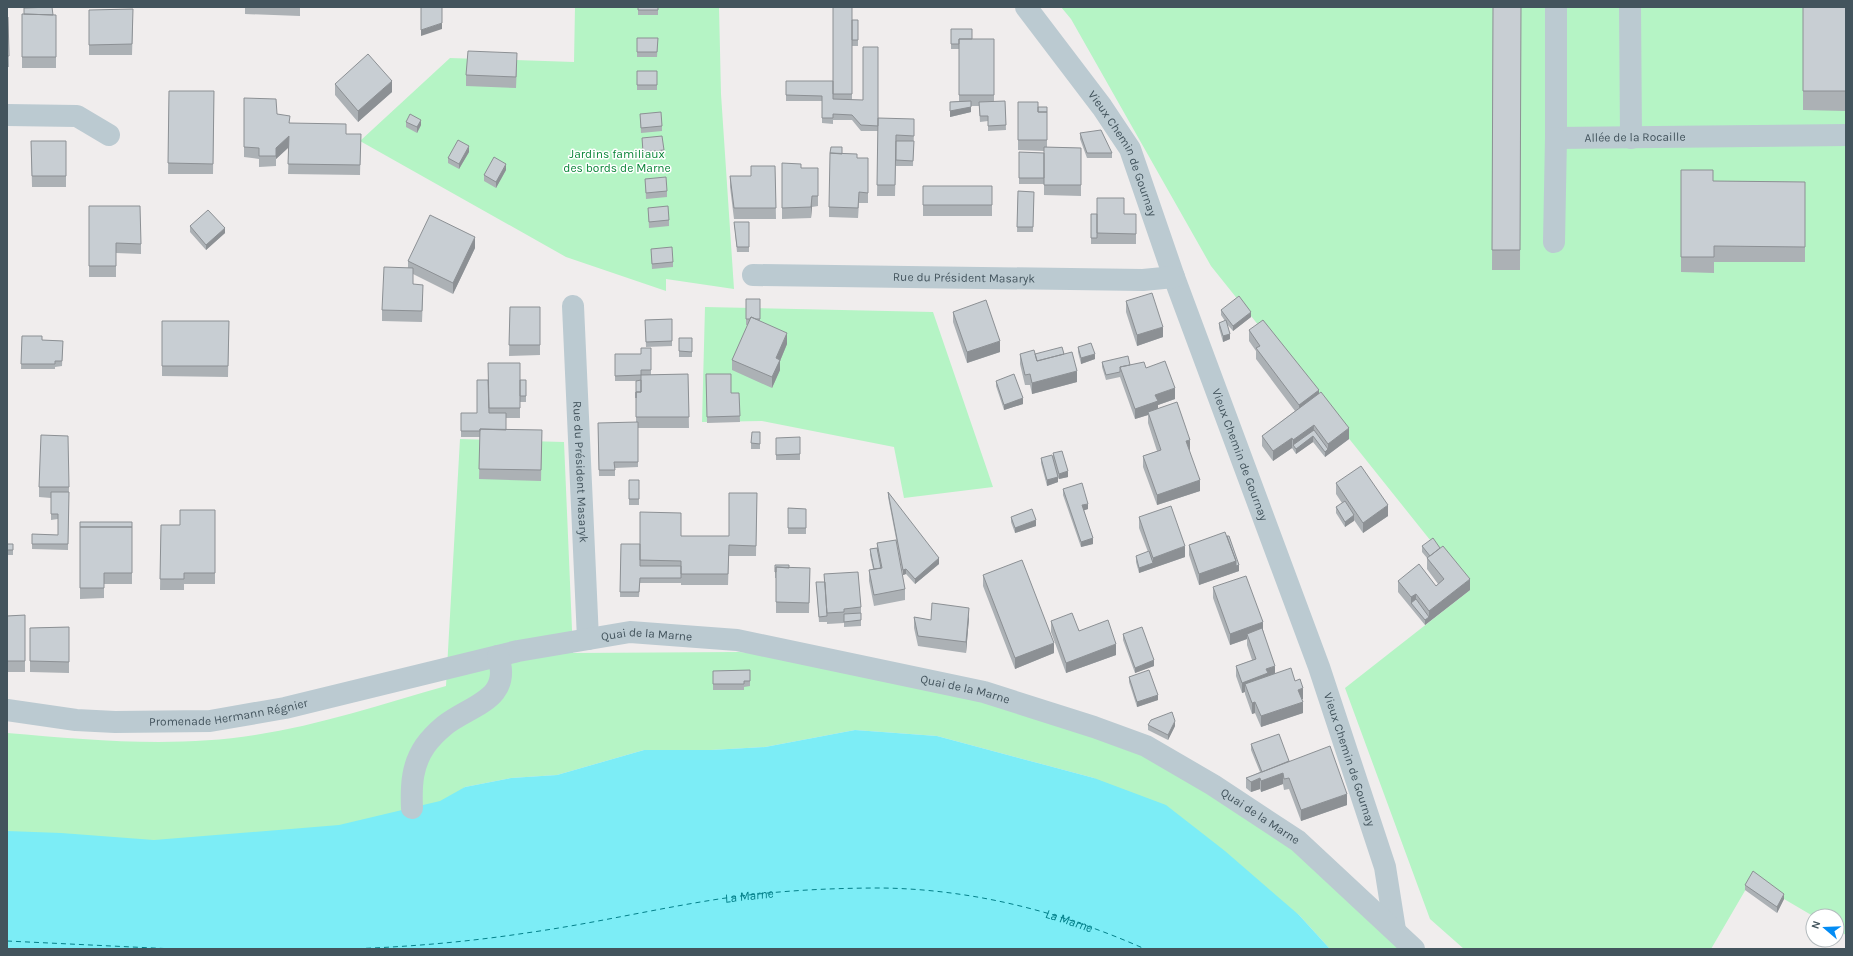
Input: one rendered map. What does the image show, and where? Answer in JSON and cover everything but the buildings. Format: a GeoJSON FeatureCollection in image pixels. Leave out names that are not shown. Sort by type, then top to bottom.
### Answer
{"type":"FeatureCollection","features":[{"type":"Feature","properties":{"kind":"street","name":"Vieux Chemin de Gournay"},"geometry":{"type":"LineString","coordinates":[[1026,7],[1102,107],[1130,150],[1174,277],[1319,667],[1385,867],[1395,930]]}},
{"type":"Feature","properties":{"kind":"street"},"geometry":{"type":"LineString","coordinates":[[1554,242],[1556,7]]}},
{"type":"Feature","properties":{"kind":"street"},"geometry":{"type":"LineString","coordinates":[[1630,7],[1631,138]]}},
{"type":"Feature","properties":{"kind":"street"},"geometry":{"type":"LineString","coordinates":[[7,115],[77,116],[110,135]]}},
{"type":"Feature","properties":{"kind":"street","name":"Allée de la Rocaille"},"geometry":{"type":"LineString","coordinates":[[1556,138],[1846,135]]}},
{"type":"Feature","properties":{"kind":"street","name":"Rue du Président Masaryk"},"geometry":{"type":"LineString","coordinates":[[753,275],[1142,280],[1174,277]]}},
{"type":"Feature","properties":{"kind":"street","name":"Rue du Président Masaryk"},"geometry":{"type":"LineString","coordinates":[[573,306],[588,639]]}},
{"type":"Feature","properties":{"kind":"street","name":"Quai de la Marne"},"geometry":{"type":"LineString","coordinates":[[447,669],[498,656],[630,632],[737,640],[984,692],[1094,727],[1146,746],[1213,785],[1298,841],[1414,949]]}},
{"type":"Feature","properties":{"kind":"street"},"geometry":{"type":"LineString","coordinates":[[412,808],[411,786],[415,765],[426,745],[444,726],[492,696],[500,683],[502,669],[498,656]]}},
{"type":"Feature","properties":{"kind":"street","name":"Promenade Hermann Régnier"},"geometry":{"type":"LineString","coordinates":[[7,710],[76,720],[115,722],[210,721],[285,708],[447,669]]}},
{"type":"Feature","properties":{"kind":"green space","name":"Jardins familiaux des bords de Marne"},"geometry":{"type":"Polygon","coordinates":[[[575,7],[719,7],[721,94],[734,289],[666,279],[666,291],[566,257],[360,141],[450,58],[574,62],[575,7]]]}},
{"type":"Feature","properties":{"kind":"green space"},"geometry":{"type":"Polygon","coordinates":[[[1061,7],[1846,7],[1846,935],[1845,908],[1805,908],[1805,911],[1784,899],[1753,877],[1711,949],[1464,949],[1430,919],[1345,688],[1470,590],[1211,266],[1071,19],[1061,7]]]}},
{"type":"Feature","properties":{"kind":"green space"},"geometry":{"type":"Polygon","coordinates":[[[705,307],[933,312],[993,487],[904,498],[894,447],[762,421],[702,422],[705,307]]]}},
{"type":"Feature","properties":{"kind":"green space"},"geometry":{"type":"Polygon","coordinates":[[[460,439],[564,442],[573,653],[739,652],[843,661],[1146,746],[1298,841],[1412,949],[1330,949],[1299,915],[1094,778],[937,736],[855,730],[765,747],[711,750],[644,750],[557,775],[511,778],[465,787],[404,835],[7,856],[7,733],[131,742],[224,739],[303,726],[351,714],[446,686],[460,439]]]}},
{"type":"Feature","properties":{"kind":"water","name":"La Marne"},"geometry":{"type":"Polygon","coordinates":[[[855,730],[937,736],[1094,778],[1166,805],[1225,851],[1299,915],[1330,949],[7,949],[7,831],[61,833],[154,840],[339,825],[440,801],[465,787],[511,778],[557,775],[644,750],[711,750],[765,747],[855,730]]]}},
{"type":"Feature","properties":{"kind":"ferry route"},"geometry":{"type":"LineString","coordinates":[[348,949],[437,944],[482,939],[574,925],[719,899],[759,894],[820,889],[881,888],[915,889],[949,893],[1016,905],[1082,924],[1145,949]]}},
{"type":"Feature","properties":{"kind":"ferry route"},"geometry":{"type":"LineString","coordinates":[[7,941],[174,949]]}}]}
